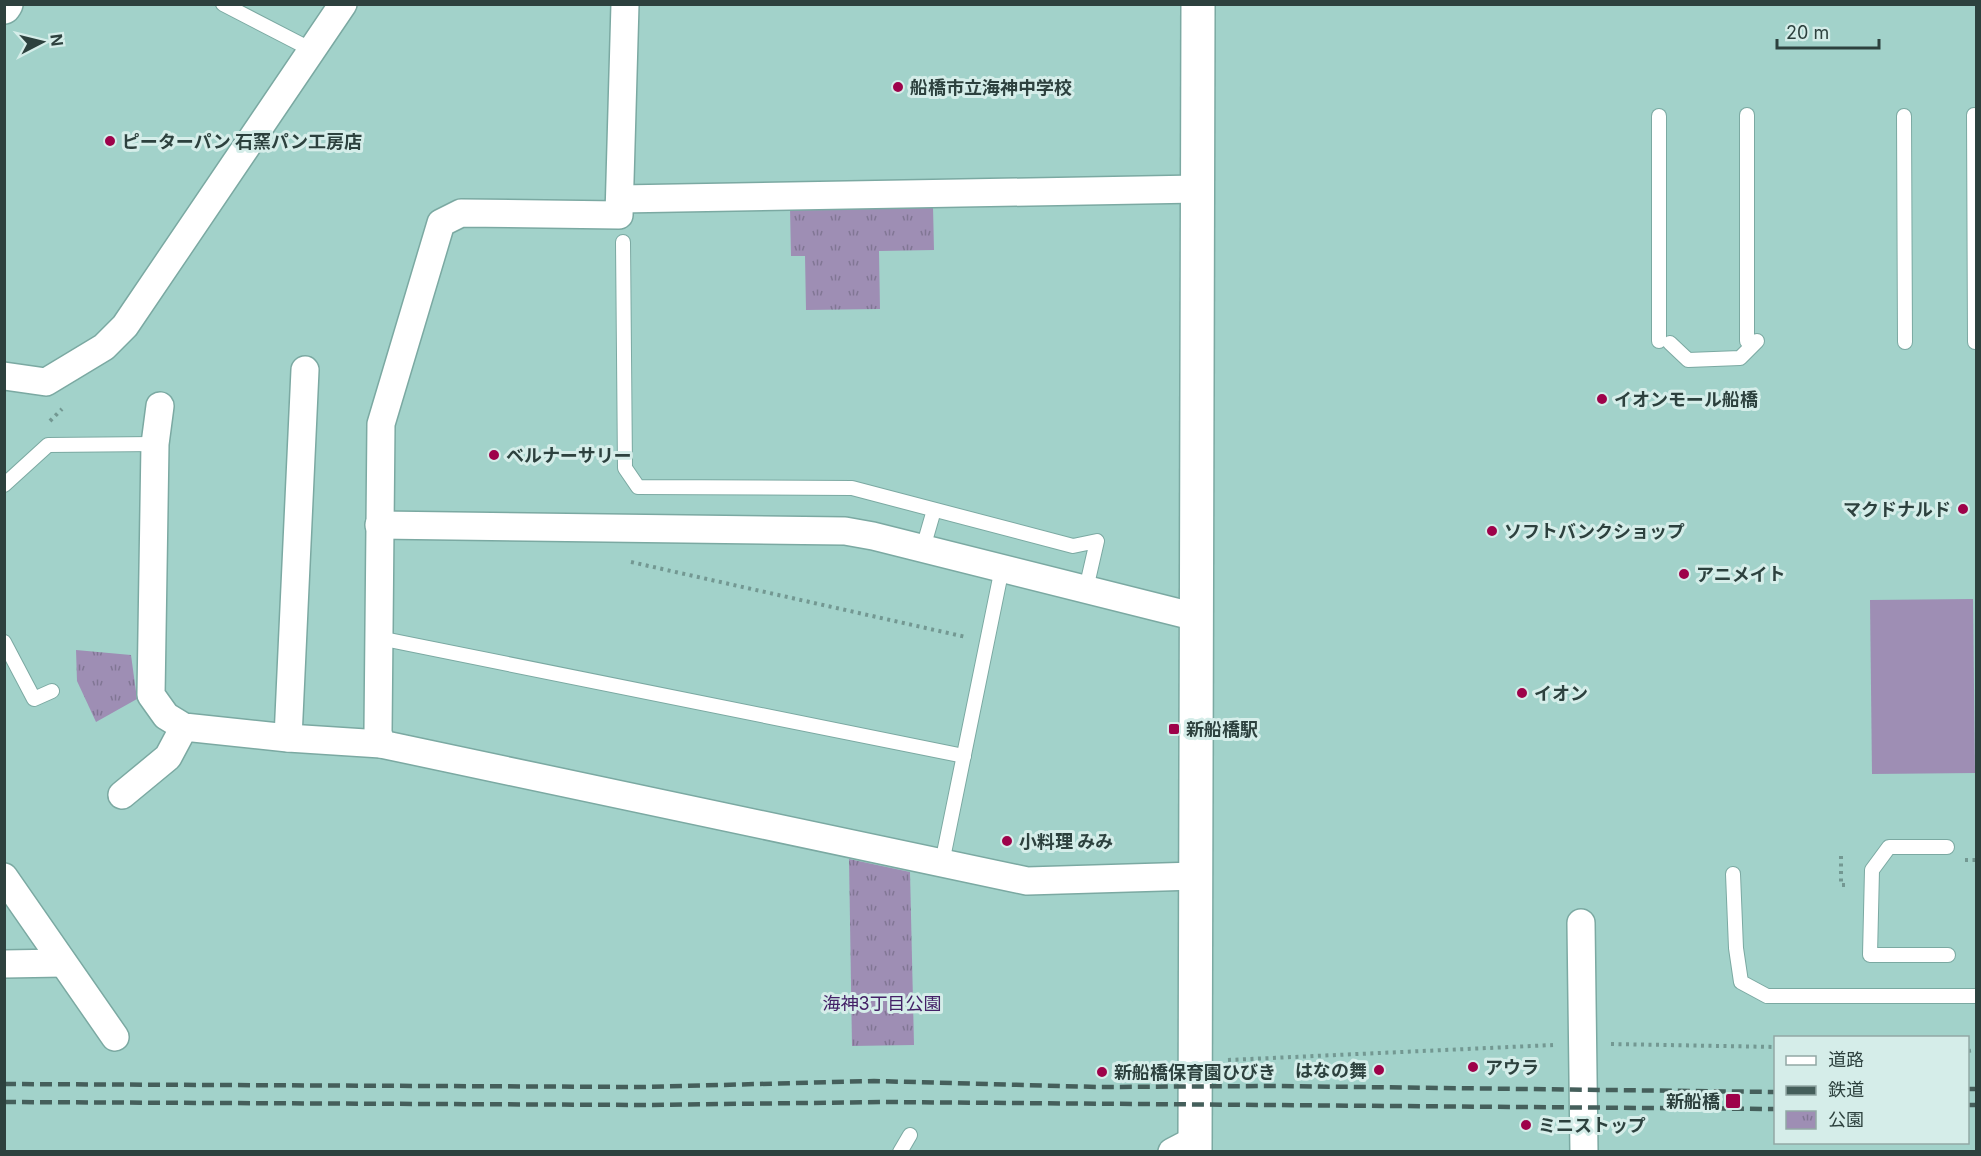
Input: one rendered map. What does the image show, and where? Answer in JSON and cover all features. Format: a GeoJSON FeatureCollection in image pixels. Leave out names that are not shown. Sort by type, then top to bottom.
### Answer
{"type":"FeatureCollection","features":[{"type":"Feature","properties":{"kind":"street"},"geometry":{"type":"LineString","coordinates":[[4,376],[46,381],[104,347],[125,326],[343,4]]}},
{"type":"Feature","properties":{"kind":"street"},"geometry":{"type":"LineString","coordinates":[[381,744],[378,732],[381,424],[441,224],[461,213],[619,215],[625,4]]}},
{"type":"Feature","properties":{"kind":"street"},"geometry":{"type":"LineString","coordinates":[[1187,1148],[1196,876],[1198,4]]}},
{"type":"Feature","properties":{"kind":"street"},"geometry":{"type":"LineString","coordinates":[[620,199],[1198,189]]}},
{"type":"Feature","properties":{"kind":"street"},"geometry":{"type":"LineString","coordinates":[[288,738],[305,370]]}},
{"type":"Feature","properties":{"kind":"street"},"geometry":{"type":"LineString","coordinates":[[160,406],[155,444],[152,695],[166,716],[184,727],[288,738],[381,744],[1027,881],[1196,876]]}},
{"type":"Feature","properties":{"kind":"street"},"geometry":{"type":"LineString","coordinates":[[379,525],[845,531],[923,548],[1196,617]]}},
{"type":"Feature","properties":{"kind":"street"},"geometry":{"type":"LineString","coordinates":[[122,795],[168,757],[184,727]]}},
{"type":"Feature","properties":{"kind":"street"},"geometry":{"type":"LineString","coordinates":[[4,877],[115,1038]]}},
{"type":"Feature","properties":{"kind":"street"},"geometry":{"type":"LineString","coordinates":[[1581,923],[1584,1152]]}},
{"type":"Feature","properties":{"kind":"street"},"geometry":{"type":"LineString","coordinates":[[4,964],[63,963]]}},
{"type":"Feature","properties":{"kind":"lane"},"geometry":{"type":"LineString","coordinates":[[223,4],[312,50]]}},
{"type":"Feature","properties":{"kind":"lane"},"geometry":{"type":"LineString","coordinates":[[1659,116],[1664,342],[1688,360],[1740,358],[1752,341],[1747,115]]}},
{"type":"Feature","properties":{"kind":"lane"},"geometry":{"type":"LineString","coordinates":[[1974,115],[1975,342]]}},
{"type":"Feature","properties":{"kind":"lane"},"geometry":{"type":"LineString","coordinates":[[1904,116],[1905,342]]}},
{"type":"Feature","properties":{"kind":"lane"},"geometry":{"type":"LineString","coordinates":[[623,242],[625,468],[638,487],[852,488],[1073,546],[1098,541],[1086,589]]}},
{"type":"Feature","properties":{"kind":"lane"},"geometry":{"type":"LineString","coordinates":[[4,485],[48,445],[155,444]]}},
{"type":"Feature","properties":{"kind":"lane"},"geometry":{"type":"LineString","coordinates":[[923,548],[934,510]]}},
{"type":"Feature","properties":{"kind":"lane"},"geometry":{"type":"LineString","coordinates":[[942,863],[1002,568]]}},
{"type":"Feature","properties":{"kind":"lane"},"geometry":{"type":"LineString","coordinates":[[379,638],[964,756]]}},
{"type":"Feature","properties":{"kind":"lane"},"geometry":{"type":"LineString","coordinates":[[4,642],[34,699],[52,691]]}},
{"type":"Feature","properties":{"kind":"lane"},"geometry":{"type":"LineString","coordinates":[[1947,847],[1889,848],[1872,870],[1870,955],[1948,955]]}},
{"type":"Feature","properties":{"kind":"lane"},"geometry":{"type":"LineString","coordinates":[[1733,874],[1736,948],[1741,982],[1767,996],[1977,996]]}},
{"type":"Feature","properties":{"kind":"lane"},"geometry":{"type":"LineString","coordinates":[[900,1152],[910,1135]]}},
{"type":"Feature","properties":{"kind":"path"},"geometry":{"type":"LineString","coordinates":[[629,561],[987,642]]}},
{"type":"Feature","properties":{"kind":"path"},"geometry":{"type":"LineString","coordinates":[[1221,1060],[1582,1044],[1774,1047]]}},
{"type":"Feature","properties":{"kind":"green space"},"geometry":{"type":"Polygon","coordinates":[[[933,206],[934,250],[879,251],[880,309],[806,310],[805,256],[791,256],[790,208],[933,206]]]}},
{"type":"Feature","properties":{"kind":"green space"},"geometry":{"type":"Polygon","coordinates":[[[1973,599],[1975,773],[1872,774],[1870,600],[1973,599]]]}},
{"type":"Feature","properties":{"kind":"green space"},"geometry":{"type":"Polygon","coordinates":[[[76,650],[131,655],[137,699],[96,722],[77,681],[76,650]]]}},
{"type":"Feature","properties":{"kind":"green space","name":"海神3丁目公園"},"geometry":{"type":"Polygon","coordinates":[[[849,859],[910,872],[914,1045],[852,1046],[849,859]]]}},
{"type":"Feature","properties":{"kind":"railway"},"geometry":{"type":"LineString","coordinates":[[4,1084],[642,1087],[874,1081],[1098,1087],[1276,1086],[1774,1092]]}},
{"type":"Feature","properties":{"kind":"railway"},"geometry":{"type":"LineString","coordinates":[[1969,1089],[1976,1089]]}},
{"type":"Feature","properties":{"kind":"railway"},"geometry":{"type":"LineString","coordinates":[[4,1102],[646,1105],[884,1102],[1774,1109]]}},
{"type":"Feature","properties":{"kind":"railway"},"geometry":{"type":"LineString","coordinates":[[1969,1105],[1976,1105]]}},
{"type":"Feature","properties":{"kind":"place","name":"船橋市立海神中学校"},"geometry":{"type":"Point","coordinates":[898,87]}},
{"type":"Feature","properties":{"kind":"place","name":"ピーターパン 石窯パン工房店"},"geometry":{"type":"Point","coordinates":[110,141]}},
{"type":"Feature","properties":{"kind":"place","name":"イオンモール船橋"},"geometry":{"type":"Point","coordinates":[1602,399]}},
{"type":"Feature","properties":{"kind":"place","name":"ベルナーサリー"},"geometry":{"type":"Point","coordinates":[494,455]}},
{"type":"Feature","properties":{"kind":"place","name":"マクドナルド"},"geometry":{"type":"Point","coordinates":[1963,509]}},
{"type":"Feature","properties":{"kind":"place","name":"ソフトバンクショップ"},"geometry":{"type":"Point","coordinates":[1492,531]}},
{"type":"Feature","properties":{"kind":"place","name":"アニメイト"},"geometry":{"type":"Point","coordinates":[1684,574]}},
{"type":"Feature","properties":{"kind":"place","name":"イオン"},"geometry":{"type":"Point","coordinates":[1522,693]}},
{"type":"Feature","properties":{"kind":"place","name":"新船橋駅"},"geometry":{"type":"Point","coordinates":[1174,729]}},
{"type":"Feature","properties":{"kind":"place","name":"小料理 みみ"},"geometry":{"type":"Point","coordinates":[1007,841]}},
{"type":"Feature","properties":{"kind":"place","name":"アウラ"},"geometry":{"type":"Point","coordinates":[1473,1067]}},
{"type":"Feature","properties":{"kind":"place","name":"はなの舞"},"geometry":{"type":"Point","coordinates":[1379,1070]}},
{"type":"Feature","properties":{"kind":"place","name":"新船橋保育園ひびき"},"geometry":{"type":"Point","coordinates":[1102,1072]}},
{"type":"Feature","properties":{"kind":"place","name":"新船橋"},"geometry":{"type":"Point","coordinates":[1733,1101]}},
{"type":"Feature","properties":{"kind":"place","name":"ミニストップ"},"geometry":{"type":"Point","coordinates":[1526,1125]}}]}
